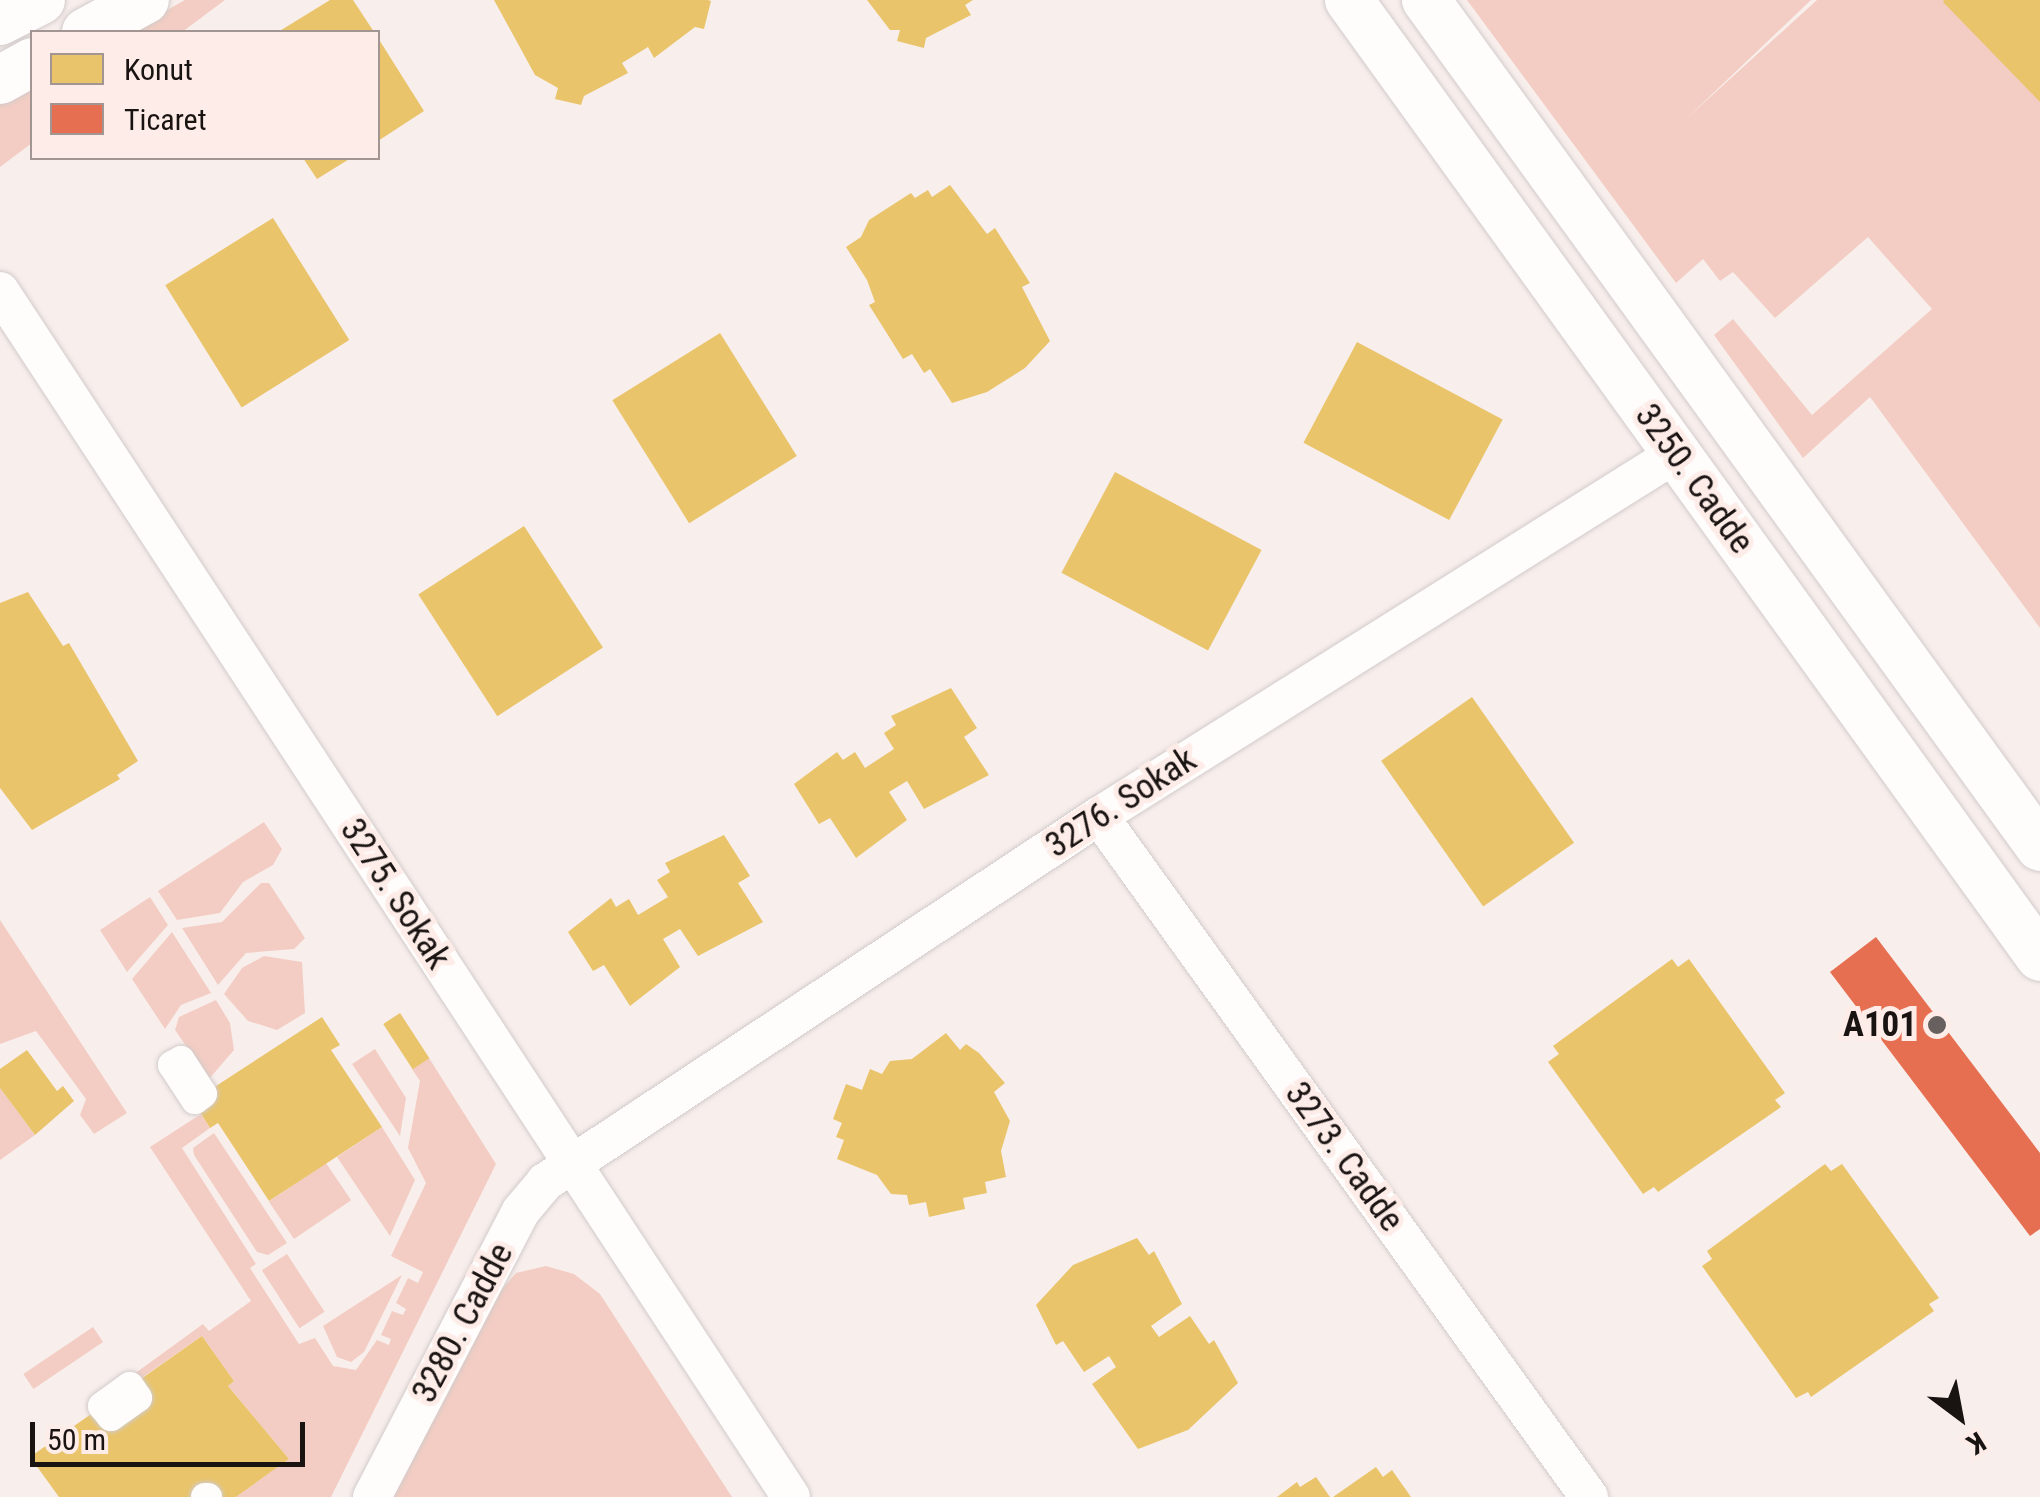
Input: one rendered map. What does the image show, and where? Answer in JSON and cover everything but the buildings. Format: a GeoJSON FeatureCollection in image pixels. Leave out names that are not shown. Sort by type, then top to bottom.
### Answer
{"type":"FeatureCollection","features":[{"type":"Feature","properties":{"kind":"street"},"geometry":{"type":"LineString","coordinates":[[0,22],[41,0]]}},
{"type":"Feature","properties":{"kind":"street"},"geometry":{"type":"LineString","coordinates":[[90,30],[145,0]]}},
{"type":"Feature","properties":{"kind":"street","name":"3250. Cadde"},"geometry":{"type":"LineString","coordinates":[[1349,0],[2040,958]]}},
{"type":"Feature","properties":{"kind":"street","name":"3250. Cadde"},"geometry":{"type":"LineString","coordinates":[[1426,0],[2040,847]]}},
{"type":"Feature","properties":{"kind":"street"},"geometry":{"type":"LineString","coordinates":[[0,80],[30,63]]}},
{"type":"Feature","properties":{"kind":"street","name":"3275. Sokak"},"geometry":{"type":"LineString","coordinates":[[0,291],[791,1497]]}},
{"type":"Feature","properties":{"kind":"street"},"geometry":{"type":"LineString","coordinates":[[1677,453],[1727,420]]}},
{"type":"Feature","properties":{"kind":"street","name":"3276. Sokak"},"geometry":{"type":"LineString","coordinates":[[572,1162],[1099,816],[1677,453]]}},
{"type":"Feature","properties":{"kind":"street","name":"3273. Cadde"},"geometry":{"type":"LineString","coordinates":[[1099,816],[1589,1497]]}},
{"type":"Feature","properties":{"kind":"street","name":"3280. Cadde"},"geometry":{"type":"LineString","coordinates":[[372,1497],[521,1210],[572,1162]]}},
{"type":"Feature","properties":{"kind":"shaded area"},"geometry":{"type":"Polygon","coordinates":[[[185,0],[225,0],[185,30],[132,30],[185,0]]]}},
{"type":"Feature","properties":{"kind":"shaded area"},"geometry":{"type":"Polygon","coordinates":[[[1467,0],[1811,0],[1686,119],[1817,0],[2040,0],[2040,628],[1870,397],[1803,458],[1714,335],[1733,319],[1812,415],[1932,309],[1868,237],[1775,318],[1733,272],[1720,281],[1703,259],[1676,283],[1467,0]]]}},
{"type":"Feature","properties":{"kind":"shaded area"},"geometry":{"type":"Polygon","coordinates":[[[30,87],[30,144],[0,167],[0,104],[30,87]]]}},
{"type":"Feature","properties":{"kind":"shaded area"},"geometry":{"type":"Polygon","coordinates":[[[264,822],[282,849],[273,865],[243,882],[220,913],[177,920],[158,891],[264,822]]]}},
{"type":"Feature","properties":{"kind":"shaded area"},"geometry":{"type":"Polygon","coordinates":[[[261,883],[269,883],[305,938],[294,949],[246,953],[218,985],[182,928],[222,922],[261,883]]]}},
{"type":"Feature","properties":{"kind":"shaded area"},"geometry":{"type":"Polygon","coordinates":[[[150,897],[168,925],[127,972],[100,930],[150,897]]]}},
{"type":"Feature","properties":{"kind":"shaded area"},"geometry":{"type":"Polygon","coordinates":[[[0,920],[127,1113],[94,1134],[80,1115],[86,1099],[36,1031],[0,1044],[0,920]]]}},
{"type":"Feature","properties":{"kind":"shaded area"},"geometry":{"type":"Polygon","coordinates":[[[172,932],[211,993],[181,1005],[165,1029],[132,979],[172,932]]]}},
{"type":"Feature","properties":{"kind":"shaded area"},"geometry":{"type":"Polygon","coordinates":[[[264,956],[302,962],[305,1013],[277,1030],[248,1021],[224,994],[242,968],[264,956]]]}},
{"type":"Feature","properties":{"kind":"shaded area"},"geometry":{"type":"Polygon","coordinates":[[[216,1000],[230,1023],[234,1050],[209,1079],[175,1030],[179,1017],[216,1000]]]}},
{"type":"Feature","properties":{"kind":"shaded area"},"geometry":{"type":"Polygon","coordinates":[[[375,1049],[406,1098],[400,1136],[352,1064],[375,1049]]]}},
{"type":"Feature","properties":{"kind":"shaded area"},"geometry":{"type":"Polygon","coordinates":[[[429,1058],[496,1164],[331,1497],[236,1497],[289,1459],[228,1386],[234,1381],[202,1336],[130,1386],[130,1377],[203,1324],[209,1331],[251,1301],[150,1147],[201,1114],[210,1128],[182,1148],[256,1264],[250,1268],[299,1344],[315,1338],[333,1366],[356,1370],[377,1340],[389,1345],[391,1339],[381,1335],[392,1311],[403,1315],[406,1309],[396,1303],[408,1278],[418,1283],[423,1272],[391,1256],[426,1183],[408,1148],[420,1081],[412,1069],[429,1058]]]}},
{"type":"Feature","properties":{"kind":"shaded area"},"geometry":{"type":"Polygon","coordinates":[[[0,1088],[35,1135],[0,1160],[0,1088]]]}},
{"type":"Feature","properties":{"kind":"shaded area"},"geometry":{"type":"Polygon","coordinates":[[[382,1127],[415,1180],[390,1236],[337,1157],[382,1127]]]}},
{"type":"Feature","properties":{"kind":"shaded area"},"geometry":{"type":"Polygon","coordinates":[[[214,1133],[287,1243],[268,1255],[257,1252],[194,1155],[193,1148],[214,1133]]]}},
{"type":"Feature","properties":{"kind":"shaded area"},"geometry":{"type":"Polygon","coordinates":[[[326,1163],[351,1200],[294,1239],[269,1202],[326,1163]]]}},
{"type":"Feature","properties":{"kind":"shaded area"},"geometry":{"type":"Polygon","coordinates":[[[287,1254],[325,1312],[299,1328],[262,1270],[287,1254]]]}},
{"type":"Feature","properties":{"kind":"shaded area"},"geometry":{"type":"Polygon","coordinates":[[[546,1266],[574,1274],[600,1294],[732,1497],[391,1497],[483,1311],[516,1273],[546,1266]]]}},
{"type":"Feature","properties":{"kind":"shaded area"},"geometry":{"type":"Polygon","coordinates":[[[402,1275],[364,1352],[351,1362],[337,1357],[323,1326],[402,1275]]]}},
{"type":"Feature","properties":{"kind":"shaded area"},"geometry":{"type":"Polygon","coordinates":[[[93,1327],[103,1342],[33,1389],[23,1374],[93,1327]]]}},
{"type":"Feature","properties":{"kind":"place","name":"A101"},"geometry":{"type":"Point","coordinates":[1937,1025]}}]}
